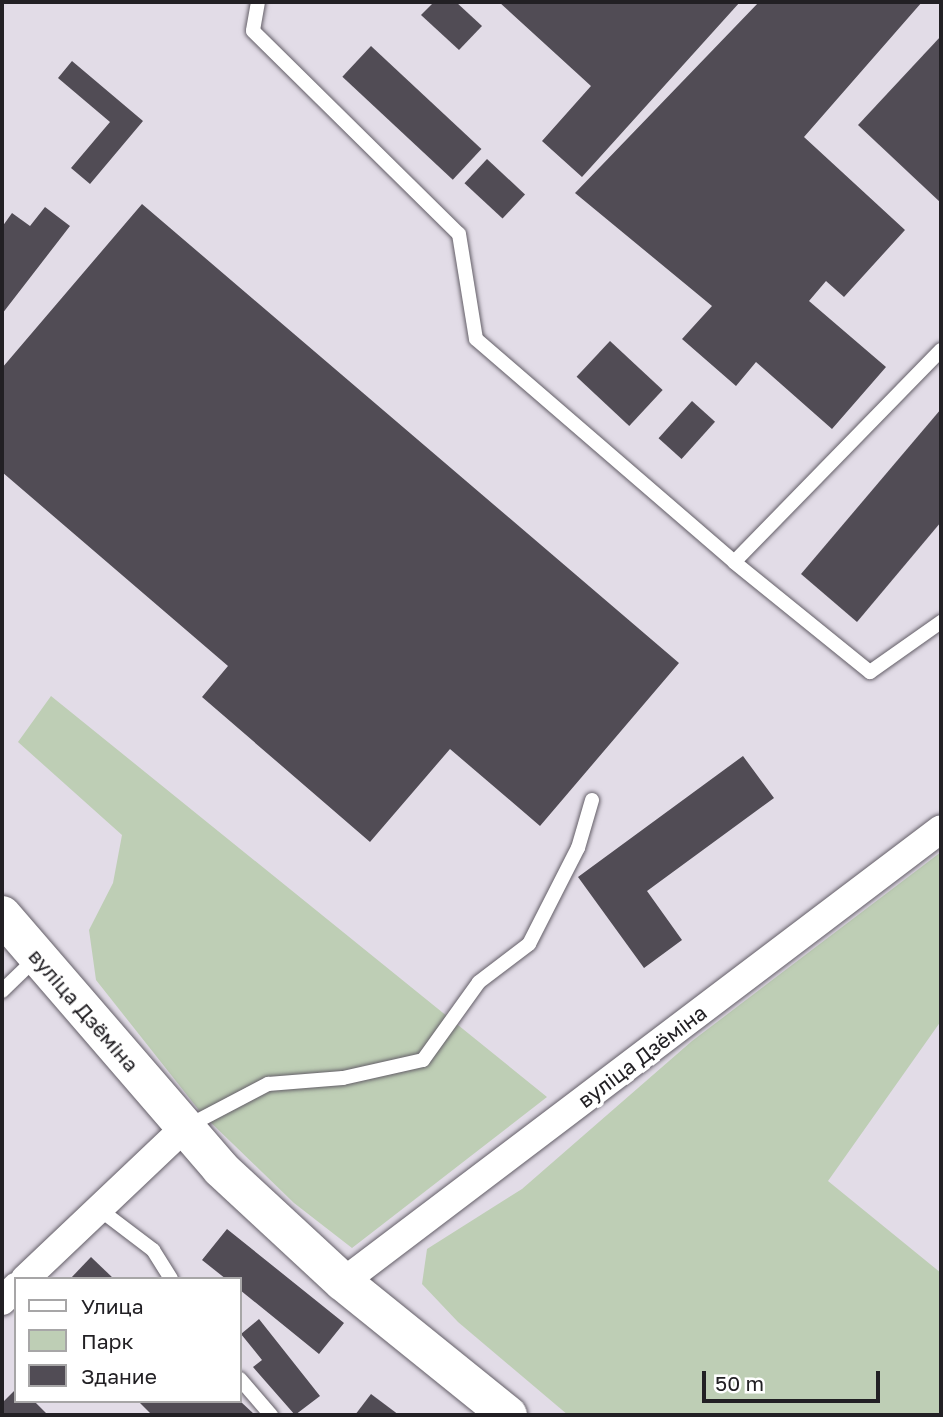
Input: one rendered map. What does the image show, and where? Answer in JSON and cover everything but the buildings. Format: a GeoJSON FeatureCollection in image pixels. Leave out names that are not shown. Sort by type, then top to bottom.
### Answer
{"type":"FeatureCollection","features":[{"type":"Feature","properties":{"kind":"main road","name":"вуліца Дзёміна"},"geometry":{"type":"LineString","coordinates":[[2,915],[221,1169],[343,1282],[508,1415]]}},
{"type":"Feature","properties":{"kind":"street","name":"вуліца Дзёміна"},"geometry":{"type":"LineString","coordinates":[[343,1282],[941,829]]}},
{"type":"Feature","properties":{"kind":"street"},"geometry":{"type":"LineString","coordinates":[[27,1277],[185,1127]]}},
{"type":"Feature","properties":{"kind":"lane"},"geometry":{"type":"LineString","coordinates":[[258,2],[253,31],[459,234],[476,339],[734,562],[870,672],[941,622]]}},
{"type":"Feature","properties":{"kind":"lane"},"geometry":{"type":"LineString","coordinates":[[734,562],[941,350]]}},
{"type":"Feature","properties":{"kind":"lane"},"geometry":{"type":"LineString","coordinates":[[185,1127],[268,1084],[343,1078],[423,1060],[480,982],[529,944],[578,848],[593,800]]}},
{"type":"Feature","properties":{"kind":"lane"},"geometry":{"type":"LineString","coordinates":[[2,991],[38,956]]}},
{"type":"Feature","properties":{"kind":"lane"},"geometry":{"type":"LineString","coordinates":[[99,1209],[153,1250],[170,1277]]}},
{"type":"Feature","properties":{"kind":"lane"},"geometry":{"type":"LineString","coordinates":[[242,1381],[271,1415]]}},
{"type":"Feature","properties":{"kind":"green space"},"geometry":{"type":"Polygon","coordinates":[[[51,696],[547,1097],[352,1248],[294,1203],[202,1114],[96,980],[89,930],[113,883],[122,835],[18,742],[51,696]]]}},
{"type":"Feature","properties":{"kind":"green space"},"geometry":{"type":"Polygon","coordinates":[[[941,852],[941,1021],[828,1181],[941,1273],[941,1415],[568,1415],[458,1322],[422,1284],[427,1249],[522,1189],[692,1041],[941,852]]]}}]}
